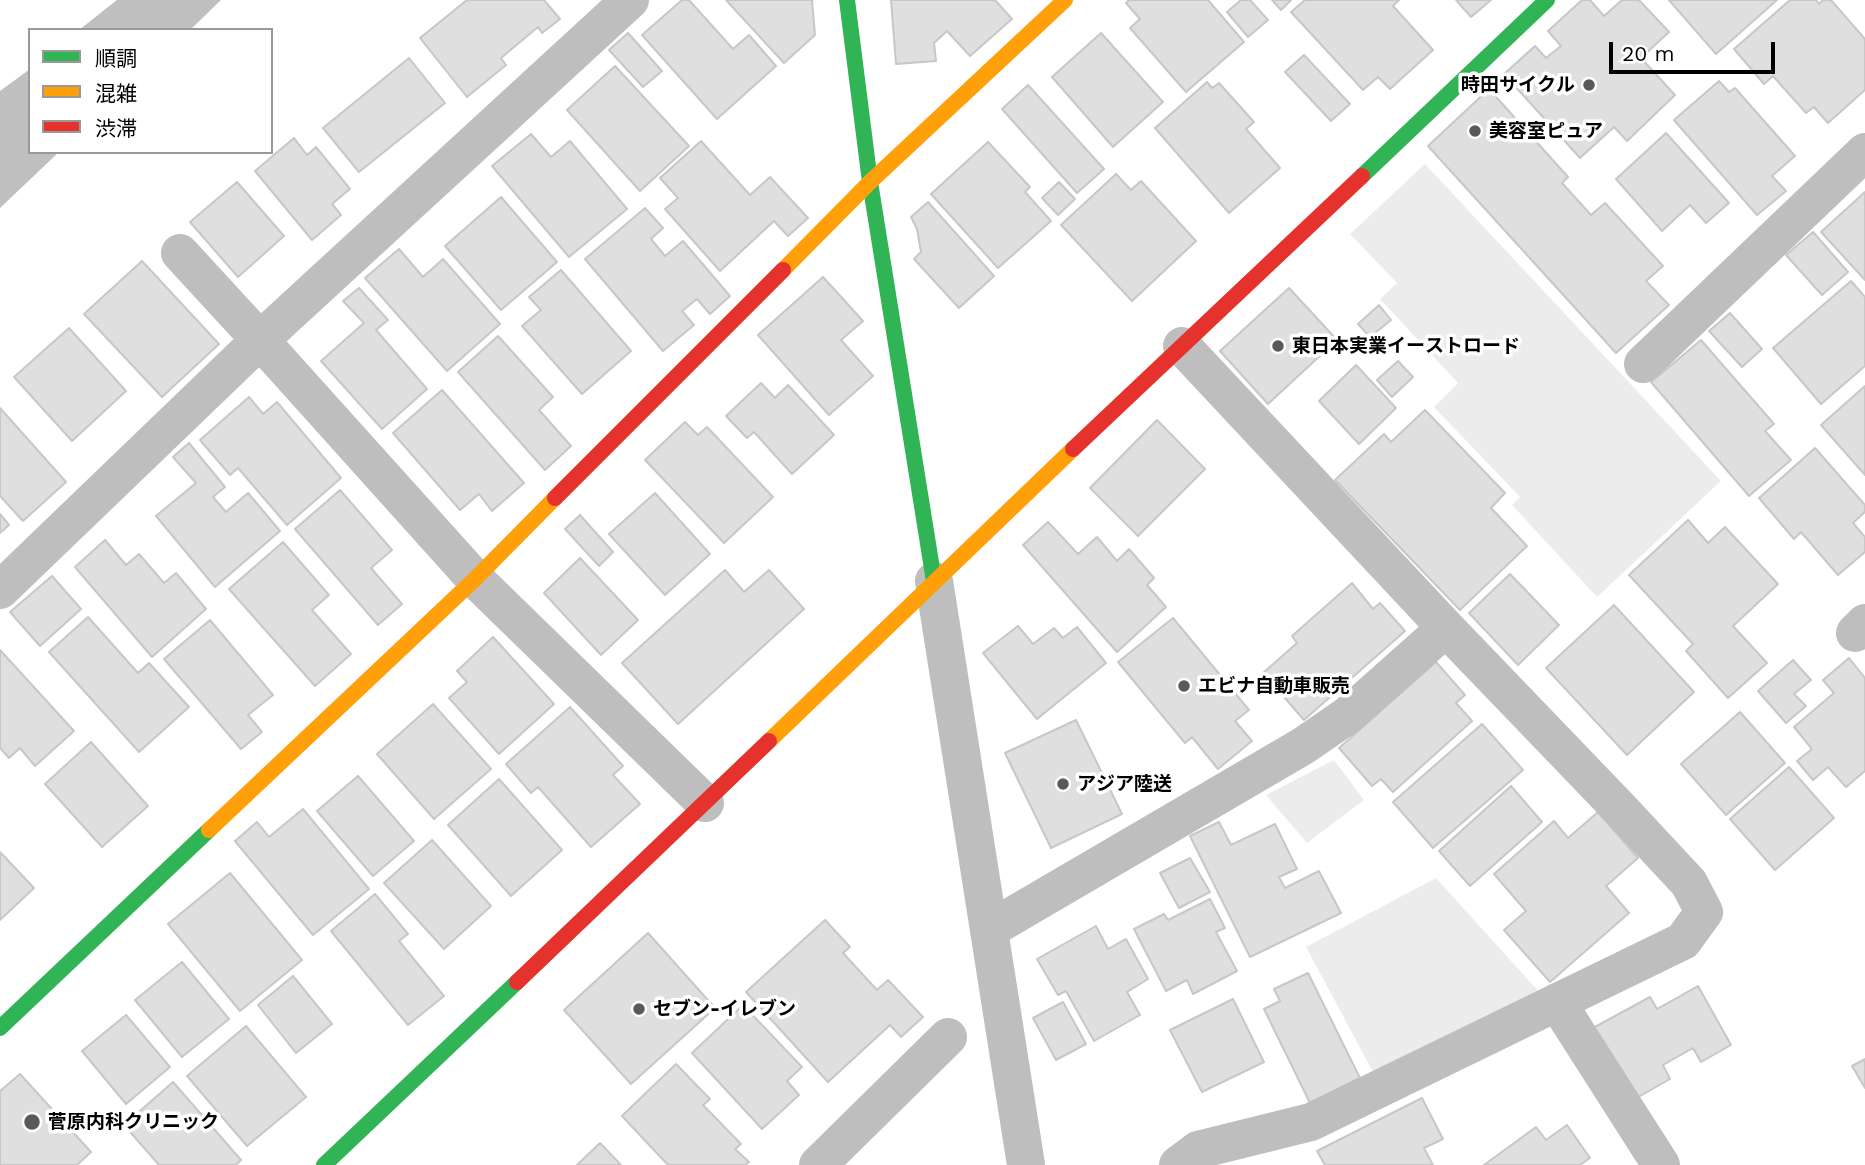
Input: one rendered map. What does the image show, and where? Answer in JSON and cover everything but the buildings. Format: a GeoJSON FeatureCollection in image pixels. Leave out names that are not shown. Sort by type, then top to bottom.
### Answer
{"type":"FeatureCollection","features":[{"type":"Feature","properties":{"kind":"street"},"geometry":{"type":"LineString","coordinates":[[0,590],[260,340],[631,0]]}},
{"type":"Feature","properties":{"kind":"street"},"geometry":{"type":"LineString","coordinates":[[847,0],[870,182],[1026,1165]]}},
{"type":"Feature","properties":{"kind":"street"},"geometry":{"type":"LineString","coordinates":[[0,1028],[475,579],[870,182],[1065,0]]}},
{"type":"Feature","properties":{"kind":"street"},"geometry":{"type":"LineString","coordinates":[[334,1162],[934,581],[1546,0]]}},
{"type":"Feature","properties":{"kind":"street"},"geometry":{"type":"LineString","coordinates":[[1643,364],[1865,152]]}},
{"type":"Feature","properties":{"kind":"street"},"geometry":{"type":"LineString","coordinates":[[180,253],[475,579],[705,803]]}},
{"type":"Feature","properties":{"kind":"street"},"geometry":{"type":"LineString","coordinates":[[1178,1165],[1198,1150],[1311,1122],[1683,941],[1704,912],[1689,883],[1182,346]]}},
{"type":"Feature","properties":{"kind":"street"},"geometry":{"type":"LineString","coordinates":[[989,929],[1303,746],[1348,715],[1446,628]]}},
{"type":"Feature","properties":{"kind":"street"},"geometry":{"type":"LineString","coordinates":[[1557,1002],[1643,1158]]}},
{"type":"Feature","properties":{"kind":"street"},"geometry":{"type":"LineString","coordinates":[[818,1165],[948,1037]]}},
{"type":"Feature","properties":{"kind":"shaded area"},"geometry":{"type":"Polygon","coordinates":[[[117,0],[221,0],[192,28],[82,28],[117,0]]]}},
{"type":"Feature","properties":{"kind":"shaded area"},"geometry":{"type":"Polygon","coordinates":[[[28,70],[28,154],[57,154],[0,208],[0,91],[28,70]]]}},
{"type":"Feature","properties":{"kind":"shaded area"},"geometry":{"type":"Polygon","coordinates":[[[1425,164],[1721,481],[1597,597],[1512,505],[1520,497],[1434,407],[1458,383],[1380,299],[1397,283],[1350,234],[1425,164]]]}},
{"type":"Feature","properties":{"kind":"shaded area"},"geometry":{"type":"Polygon","coordinates":[[[1334,760],[1364,800],[1307,843],[1266,795],[1334,760]]]}},
{"type":"Feature","properties":{"kind":"shaded area"},"geometry":{"type":"Polygon","coordinates":[[[1436,878],[1541,994],[1373,1072],[1306,947],[1436,878]]]}},
{"type":"Feature","properties":{"kind":"traffic: fast"},"geometry":{"type":"LineString","coordinates":[[847,0],[870,182],[934,581]]}},
{"type":"Feature","properties":{"kind":"traffic: fast"},"geometry":{"type":"LineString","coordinates":[[1362,176],[1547,0]]}},
{"type":"Feature","properties":{"kind":"traffic: fast"},"geometry":{"type":"LineString","coordinates":[[0,1028],[209,830]]}},
{"type":"Feature","properties":{"kind":"traffic: fast"},"geometry":{"type":"LineString","coordinates":[[324,1165],[517,982]]}},
{"type":"Feature","properties":{"kind":"traffic: slow"},"geometry":{"type":"LineString","coordinates":[[783,270],[870,182],[1065,0]]}},
{"type":"Feature","properties":{"kind":"traffic: slow"},"geometry":{"type":"LineString","coordinates":[[769,741],[1073,449]]}},
{"type":"Feature","properties":{"kind":"traffic: slow"},"geometry":{"type":"LineString","coordinates":[[209,830],[475,579],[555,498]]}},
{"type":"Feature","properties":{"kind":"traffic: jam"},"geometry":{"type":"LineString","coordinates":[[1073,449],[1362,176]]}},
{"type":"Feature","properties":{"kind":"traffic: jam"},"geometry":{"type":"LineString","coordinates":[[555,498],[783,270]]}},
{"type":"Feature","properties":{"kind":"traffic: jam"},"geometry":{"type":"LineString","coordinates":[[517,982],[769,741]]}},
{"type":"Feature","properties":{"kind":"place","name":"時田サイクル"},"geometry":{"type":"Point","coordinates":[1589,85]}},
{"type":"Feature","properties":{"kind":"place","name":"美容室ピュア"},"geometry":{"type":"Point","coordinates":[1475,131]}},
{"type":"Feature","properties":{"kind":"place","name":"東日本実業イーストロード"},"geometry":{"type":"Point","coordinates":[1278,346]}},
{"type":"Feature","properties":{"kind":"place","name":"エビナ自動車販売"},"geometry":{"type":"Point","coordinates":[1184,686]}},
{"type":"Feature","properties":{"kind":"place","name":"アジア陸送"},"geometry":{"type":"Point","coordinates":[1063,784]}},
{"type":"Feature","properties":{"kind":"place","name":"セブン-イレブン"},"geometry":{"type":"Point","coordinates":[639,1009]}},
{"type":"Feature","properties":{"kind":"place","name":"菅原内科クリニック"},"geometry":{"type":"Point","coordinates":[32,1122]}}]}
